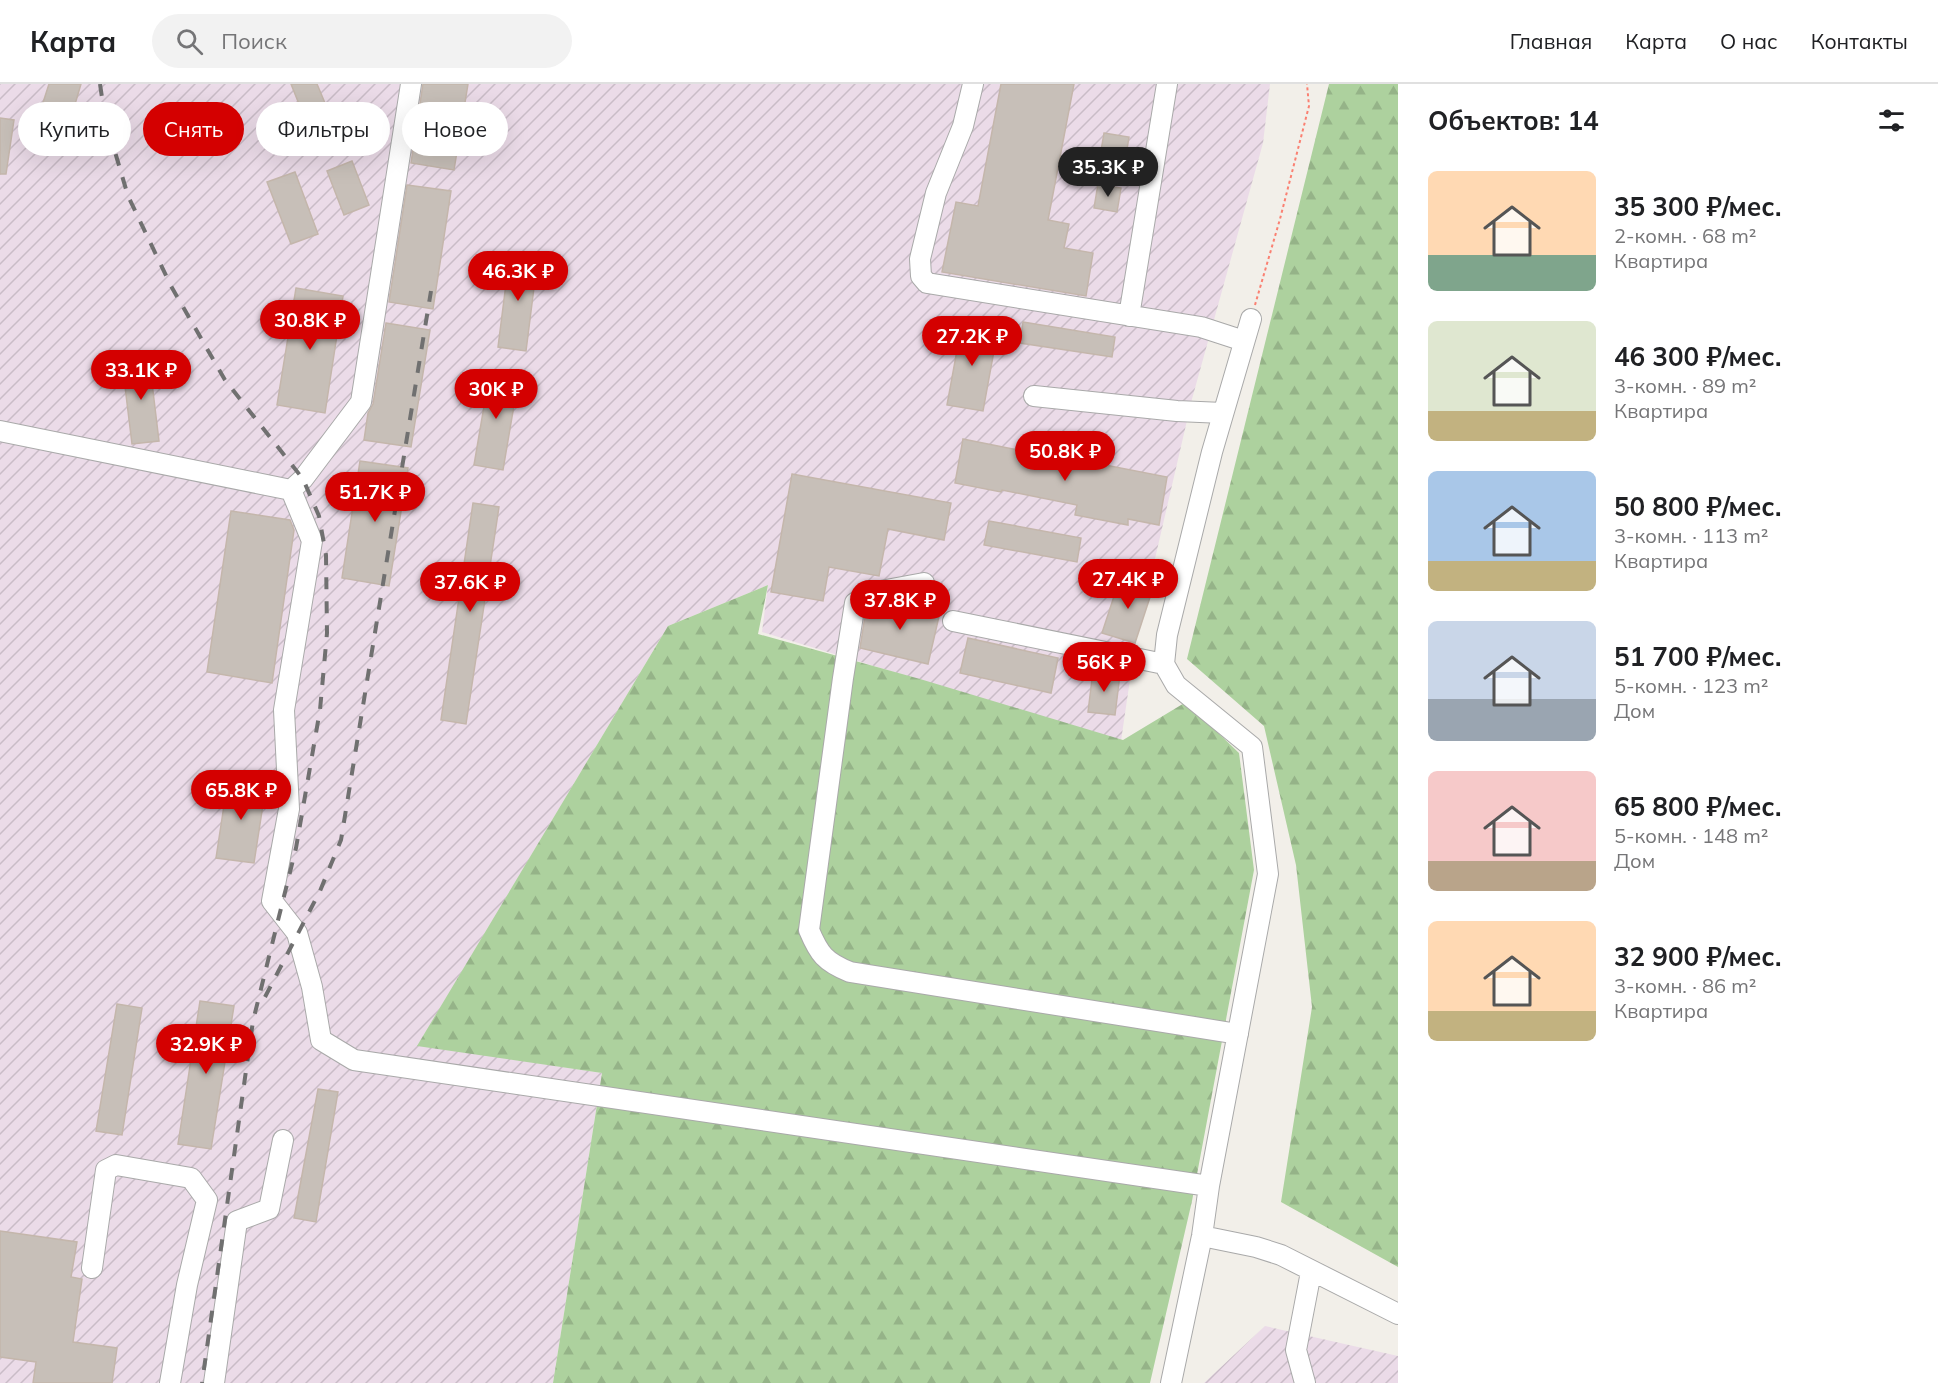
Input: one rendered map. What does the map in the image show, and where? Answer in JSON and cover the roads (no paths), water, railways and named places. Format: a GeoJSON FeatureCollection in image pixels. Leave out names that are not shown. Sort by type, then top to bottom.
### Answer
{"type":"FeatureCollection","features":[{"type":"Feature","properties":{"kind":"street"},"geometry":{"type":"LineString","coordinates":[[291,490],[303,479],[361,402],[411,84]]}},
{"type":"Feature","properties":{"kind":"street"},"geometry":{"type":"LineString","coordinates":[[973,84],[963,126],[936,193],[920,259],[921,276],[927,283],[1201,327],[1244,341]]}},
{"type":"Feature","properties":{"kind":"street"},"geometry":{"type":"LineString","coordinates":[[1129,316],[1167,84]]}},
{"type":"Feature","properties":{"kind":"street"},"geometry":{"type":"LineString","coordinates":[[1171,1383],[1202,1236],[1209,1186],[1269,874],[1252,747],[1176,684],[1164,664],[1167,635],[1212,452],[1251,319]]}},
{"type":"Feature","properties":{"kind":"street"},"geometry":{"type":"LineString","coordinates":[[1034,396],[1177,411],[1223,413]]}},
{"type":"Feature","properties":{"kind":"street"},"geometry":{"type":"LineString","coordinates":[[0,431],[291,490]]}},
{"type":"Feature","properties":{"kind":"street"},"geometry":{"type":"LineString","coordinates":[[291,490],[312,541],[284,710],[289,809],[272,901],[297,933],[312,987],[321,1040],[354,1060],[1209,1186]]}},
{"type":"Feature","properties":{"kind":"street"},"geometry":{"type":"LineString","coordinates":[[924,584],[870,592],[855,603],[809,930],[818,952],[834,965],[850,972],[1238,1034]]}},
{"type":"Feature","properties":{"kind":"street"},"geometry":{"type":"LineString","coordinates":[[953,621],[1164,664]]}},
{"type":"Feature","properties":{"kind":"street"},"geometry":{"type":"LineString","coordinates":[[214,1383],[237,1221],[269,1209],[283,1140]]}},
{"type":"Feature","properties":{"kind":"street"},"geometry":{"type":"LineString","coordinates":[[92,1268],[106,1170],[116,1165],[191,1178],[207,1200],[187,1285],[170,1383]]}},
{"type":"Feature","properties":{"kind":"street"},"geometry":{"type":"LineString","coordinates":[[1202,1236],[1256,1247],[1281,1255],[1398,1314]]}},
{"type":"Feature","properties":{"kind":"street"},"geometry":{"type":"LineString","coordinates":[[1305,1383],[1296,1350],[1311,1272]]}},
{"type":"Feature","properties":{"kind":"railway"},"geometry":{"type":"LineString","coordinates":[[100,84],[105,118],[128,196],[171,286],[225,380],[303,479],[319,516],[326,555],[327,633],[320,710],[296,848],[253,1021],[202,1383]]}},
{"type":"Feature","properties":{"kind":"railway"},"geometry":{"type":"LineString","coordinates":[[265,997],[320,891],[341,840],[431,291]]}}]}
